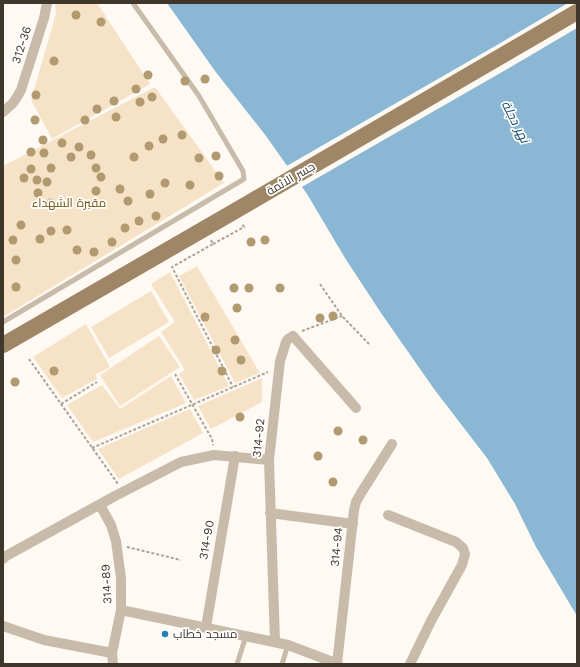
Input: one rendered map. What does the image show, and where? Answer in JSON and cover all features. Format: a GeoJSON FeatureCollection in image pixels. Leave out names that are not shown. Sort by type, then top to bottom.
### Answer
{"type":"FeatureCollection","features":[{"type":"Feature","properties":{"kind":"main road","name":"جسر الائمة"},"geometry":{"type":"LineString","coordinates":[[3,345],[577,12]]}},
{"type":"Feature","properties":{"kind":"street","name":"312-36"},"geometry":{"type":"LineString","coordinates":[[3,112],[18,97],[44,18],[47,3]]}},
{"type":"Feature","properties":{"kind":"street","name":"314-92"},"geometry":{"type":"LineString","coordinates":[[275,642],[269,460],[280,361],[286,342],[293,336]]}},
{"type":"Feature","properties":{"kind":"street"},"geometry":{"type":"LineString","coordinates":[[293,336],[356,408]]}},
{"type":"Feature","properties":{"kind":"street","name":"314-94"},"geometry":{"type":"LineString","coordinates":[[337,664],[352,524],[356,502],[392,444]]}},
{"type":"Feature","properties":{"kind":"street"},"geometry":{"type":"LineString","coordinates":[[3,559],[181,462],[214,454],[269,460]]}},
{"type":"Feature","properties":{"kind":"street","name":"314-90"},"geometry":{"type":"LineString","coordinates":[[206,627],[235,456]]}},
{"type":"Feature","properties":{"kind":"street","name":"314-89"},"geometry":{"type":"LineString","coordinates":[[100,505],[111,525],[116,544],[121,578],[121,610],[112,653],[113,664]]}},
{"type":"Feature","properties":{"kind":"street"},"geometry":{"type":"LineString","coordinates":[[270,513],[352,524]]}},
{"type":"Feature","properties":{"kind":"street"},"geometry":{"type":"LineString","coordinates":[[388,515],[456,542],[463,548],[465,554],[462,565],[431,621],[410,664]]}},
{"type":"Feature","properties":{"kind":"street"},"geometry":{"type":"LineString","coordinates":[[121,610],[288,644],[337,664]]}},
{"type":"Feature","properties":{"kind":"street"},"geometry":{"type":"LineString","coordinates":[[3,626],[44,640],[112,653]]}},
{"type":"Feature","properties":{"kind":"lane"},"geometry":{"type":"LineString","coordinates":[[3,322],[244,179],[243,171],[199,96],[133,3]]}},
{"type":"Feature","properties":{"kind":"lane"},"geometry":{"type":"LineString","coordinates":[[237,664],[246,636]]}},
{"type":"Feature","properties":{"kind":"lane"},"geometry":{"type":"LineString","coordinates":[[282,664],[288,644]]}},
{"type":"Feature","properties":{"kind":"path"},"geometry":{"type":"LineString","coordinates":[[234,387],[172,267],[244,227]]}},
{"type":"Feature","properties":{"kind":"path"},"geometry":{"type":"LineString","coordinates":[[211,240],[213,244]]}},
{"type":"Feature","properties":{"kind":"path"},"geometry":{"type":"LineString","coordinates":[[320,284],[342,316],[369,344]]}},
{"type":"Feature","properties":{"kind":"path"},"geometry":{"type":"LineString","coordinates":[[293,336],[298,332],[342,316]]}},
{"type":"Feature","properties":{"kind":"path"},"geometry":{"type":"LineString","coordinates":[[29,359],[124,492]]}},
{"type":"Feature","properties":{"kind":"path"},"geometry":{"type":"LineString","coordinates":[[92,448],[270,371],[279,372]]}},
{"type":"Feature","properties":{"kind":"path"},"geometry":{"type":"LineString","coordinates":[[175,374],[212,439],[214,454]]}},
{"type":"Feature","properties":{"kind":"path"},"geometry":{"type":"LineString","coordinates":[[61,404],[97,382]]}},
{"type":"Feature","properties":{"kind":"path"},"geometry":{"type":"LineString","coordinates":[[116,544],[181,560]]}},
{"type":"Feature","properties":{"kind":"green space"},"geometry":{"type":"Polygon","coordinates":[[[55,3],[97,3],[150,84],[52,139],[31,100],[56,14],[55,3]]]}},
{"type":"Feature","properties":{"kind":"green space","name":"مقبرة الشهداء"},"geometry":{"type":"Polygon","coordinates":[[[155,87],[224,183],[3,317],[3,166],[155,87]]]}},
{"type":"Feature","properties":{"kind":"green space"},"geometry":{"type":"Polygon","coordinates":[[[197,266],[260,373],[235,383],[179,276],[197,266]]]}},
{"type":"Feature","properties":{"kind":"green space"},"geometry":{"type":"Polygon","coordinates":[[[170,272],[229,386],[194,400],[179,374],[185,370],[161,332],[175,322],[151,284],[170,272]]]}},
{"type":"Feature","properties":{"kind":"green space"},"geometry":{"type":"Polygon","coordinates":[[[151,291],[169,322],[109,358],[91,327],[151,291]]]}},
{"type":"Feature","properties":{"kind":"green space"},"geometry":{"type":"Polygon","coordinates":[[[86,324],[110,367],[95,375],[97,379],[62,398],[33,357],[86,324]]]}},
{"type":"Feature","properties":{"kind":"green space"},"geometry":{"type":"Polygon","coordinates":[[[159,336],[180,367],[120,406],[100,375],[159,336]]]}},
{"type":"Feature","properties":{"kind":"green space"},"geometry":{"type":"Polygon","coordinates":[[[171,376],[186,403],[93,442],[67,405],[102,385],[120,409],[171,376]]]}},
{"type":"Feature","properties":{"kind":"green space"},"geometry":{"type":"Polygon","coordinates":[[[262,378],[262,402],[211,429],[198,406],[262,378]]]}},
{"type":"Feature","properties":{"kind":"green space"},"geometry":{"type":"Polygon","coordinates":[[[190,409],[203,433],[119,479],[98,449],[190,409]]]}},
{"type":"Feature","properties":{"kind":"water","name":"نهر دجلة"},"geometry":{"type":"Polygon","coordinates":[[[167,3],[577,3],[577,616],[536,547],[515,504],[487,458],[434,389],[381,313],[345,258],[307,194],[266,136],[215,71],[167,3]]]}},
{"type":"Feature","properties":{"kind":"pier"},"geometry":{"type":"Polygon","coordinates":[[[568,3],[577,3],[577,28],[509,68],[300,188],[285,167],[497,45],[568,3]]]}},
{"type":"Feature","properties":{"kind":"place","name":"مسجد خطاب"},"geometry":{"type":"Point","coordinates":[165,634]}}]}
